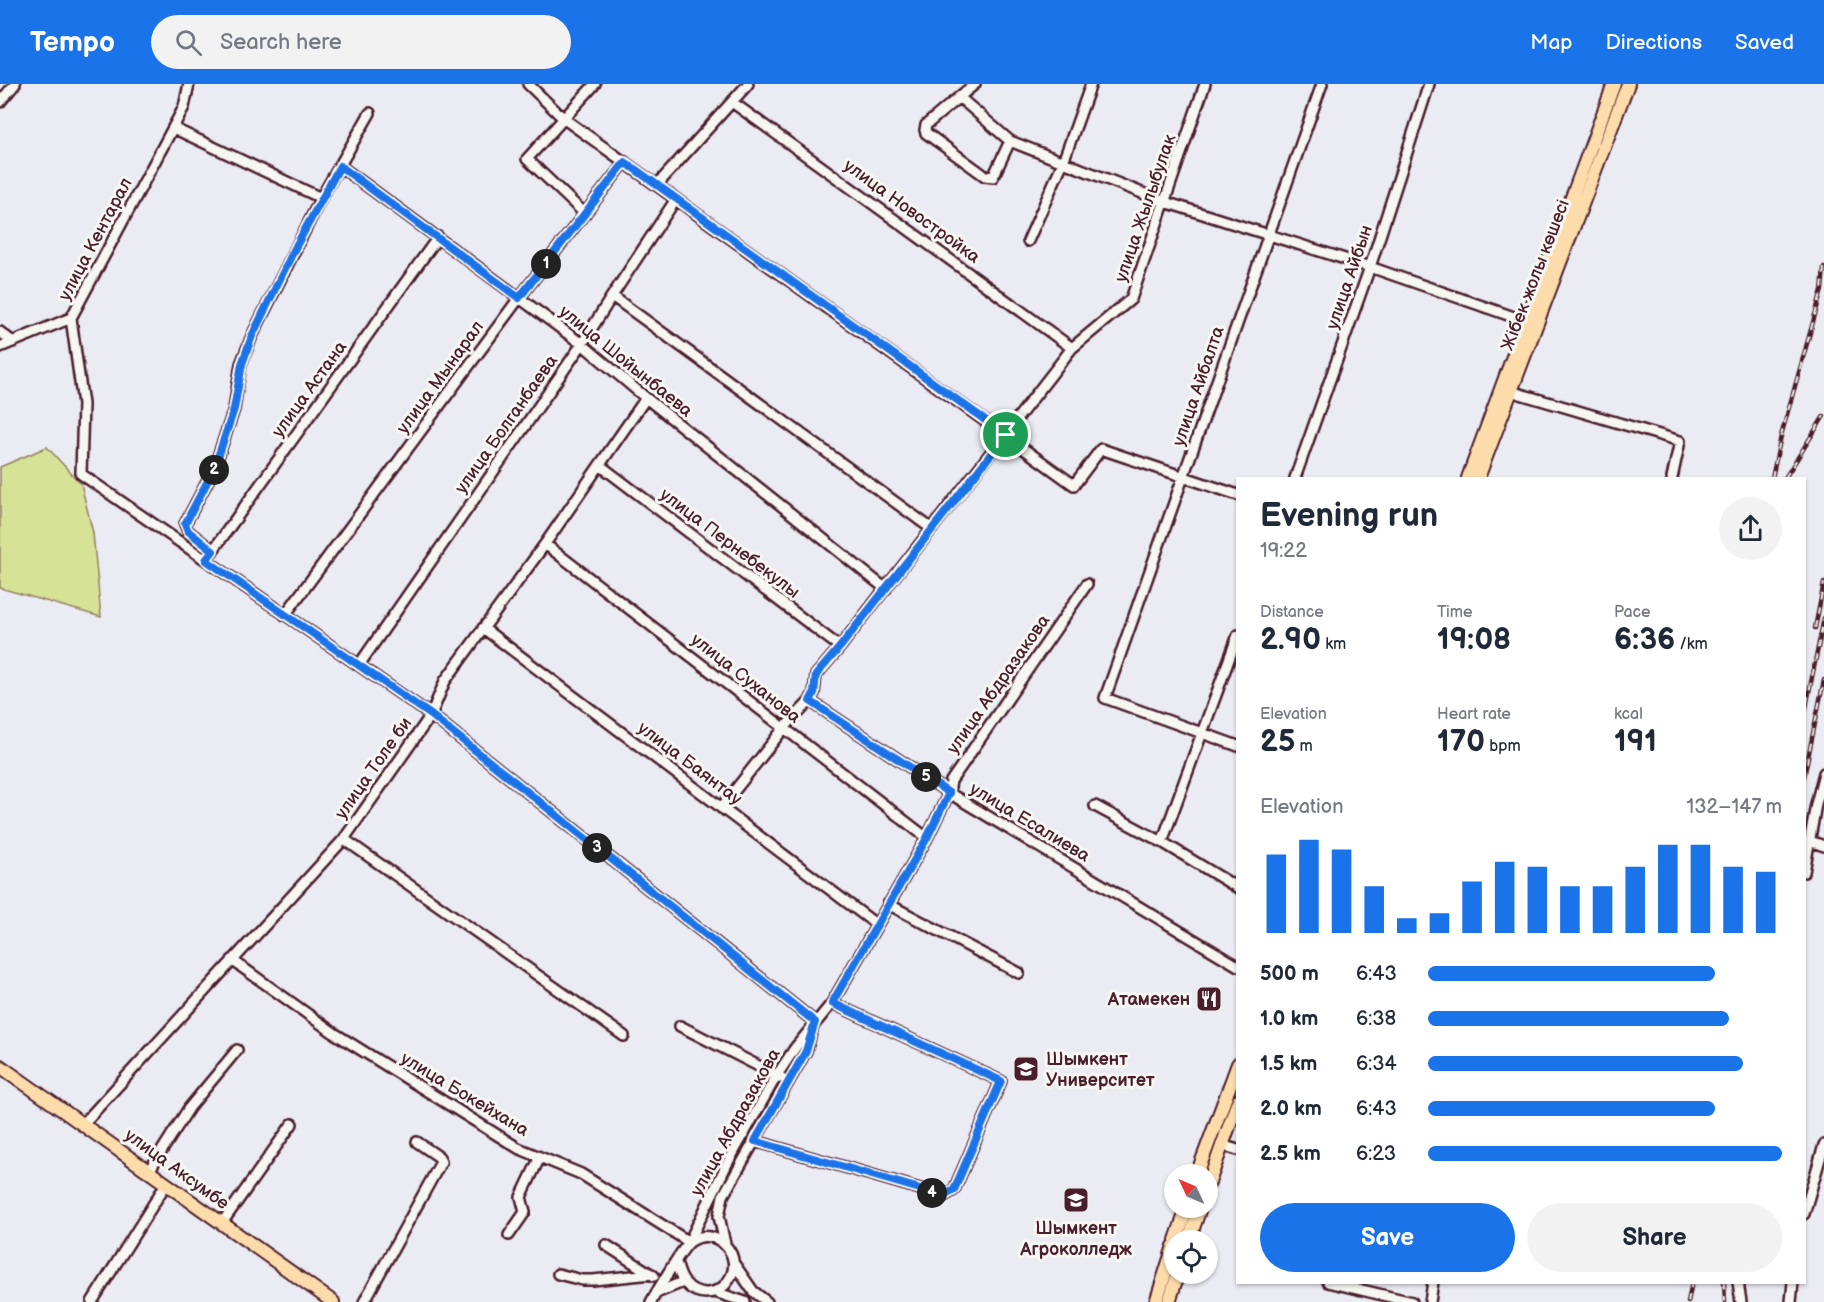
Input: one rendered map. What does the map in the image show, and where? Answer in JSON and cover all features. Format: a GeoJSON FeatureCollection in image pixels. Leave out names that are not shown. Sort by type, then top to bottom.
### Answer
{"type":"FeatureCollection","features":[{"type":"Feature","properties":{"kind":"main road","name":"Жібек жолы көшесі"},"geometry":{"type":"LineString","coordinates":[[1478,477],[1510,391],[1531,323],[1614,84]]}},
{"type":"Feature","properties":{"kind":"main road","name":"Жібек жолы көшесі"},"geometry":{"type":"LineString","coordinates":[[1468,477],[1628,84]]}},
{"type":"Feature","properties":{"kind":"main road","name":"улица Аксумбе"},"geometry":{"type":"LineString","coordinates":[[0,1066],[330,1301]]}},
{"type":"Feature","properties":{"kind":"main road"},"geometry":{"type":"LineString","coordinates":[[1201,1164],[1236,1069]]}},
{"type":"Feature","properties":{"kind":"main road"},"geometry":{"type":"LineString","coordinates":[[1215,1164],[1236,1106]]}},
{"type":"Feature","properties":{"kind":"main road"},"geometry":{"type":"LineString","coordinates":[[1156,1302],[1164,1277]]}},
{"type":"Feature","properties":{"kind":"main road"},"geometry":{"type":"LineString","coordinates":[[1169,1302],[1175,1284]]}},
{"type":"Feature","properties":{"kind":"street"},"geometry":{"type":"LineString","coordinates":[[0,102],[15,84]]}},
{"type":"Feature","properties":{"kind":"street","name":"улица Кентарал"},"geometry":{"type":"LineString","coordinates":[[189,84],[184,107],[71,318],[83,404],[81,474],[431,715],[815,1022]]}},
{"type":"Feature","properties":{"kind":"street"},"geometry":{"type":"LineString","coordinates":[[528,84],[563,118],[1074,485],[1101,449],[1236,494]]}},
{"type":"Feature","properties":{"kind":"street"},"geometry":{"type":"LineString","coordinates":[[585,214],[527,159],[595,84]]}},
{"type":"Feature","properties":{"kind":"street"},"geometry":{"type":"LineString","coordinates":[[657,185],[748,84]]}},
{"type":"Feature","properties":{"kind":"street"},"geometry":{"type":"LineString","coordinates":[[975,84],[926,125],[926,133],[989,177],[993,177],[1010,141]]}},
{"type":"Feature","properties":{"kind":"street"},"geometry":{"type":"LineString","coordinates":[[1029,241],[1063,162],[1090,84]]}},
{"type":"Feature","properties":{"kind":"street","name":"улица Жылыбулак"},"geometry":{"type":"LineString","coordinates":[[721,808],[784,728],[810,701],[814,693],[816,675],[886,589],[1072,348],[1131,299],[1205,84]]}},
{"type":"Feature","properties":{"kind":"street","name":"улица Айбалта"},"geometry":{"type":"LineString","coordinates":[[1201,734],[1105,698],[1322,84]]}},
{"type":"Feature","properties":{"kind":"street","name":"улица Айбын"},"geometry":{"type":"LineString","coordinates":[[1295,477],[1370,267],[1429,84]]}},
{"type":"Feature","properties":{"kind":"street"},"geometry":{"type":"LineString","coordinates":[[959,97],[1010,141],[1063,162],[1166,202],[1370,267],[1531,323]]}},
{"type":"Feature","properties":{"kind":"street","name":"улица Новостройка"},"geometry":{"type":"LineString","coordinates":[[732,102],[1072,348]]}},
{"type":"Feature","properties":{"kind":"street"},"geometry":{"type":"LineString","coordinates":[[213,551],[188,531],[185,524],[214,469],[234,409],[242,364],[252,336],[321,198],[370,113]]}},
{"type":"Feature","properties":{"kind":"street"},"geometry":{"type":"LineString","coordinates":[[173,128],[321,198]]}},
{"type":"Feature","properties":{"kind":"street","name":"улица Мынарал"},"geometry":{"type":"LineString","coordinates":[[285,615],[519,298],[625,162]]}},
{"type":"Feature","properties":{"kind":"street","name":"улица Шойынбаева"},"geometry":{"type":"LineString","coordinates":[[340,166],[582,345],[886,589]]}},
{"type":"Feature","properties":{"kind":"street","name":"улица Болганбаева"},"geometry":{"type":"LineString","coordinates":[[359,665],[582,345],[676,199]]}},
{"type":"Feature","properties":{"kind":"street","name":"улица Астана"},"geometry":{"type":"LineString","coordinates":[[206,560],[438,237]]}},
{"type":"Feature","properties":{"kind":"street"},"geometry":{"type":"LineString","coordinates":[[612,296],[932,529]]}},
{"type":"Feature","properties":{"kind":"street"},"geometry":{"type":"LineString","coordinates":[[0,347],[71,318]]}},
{"type":"Feature","properties":{"kind":"street"},"geometry":{"type":"LineString","coordinates":[[0,332],[13,342]]}},
{"type":"Feature","properties":{"kind":"street"},"geometry":{"type":"LineString","coordinates":[[1510,391],[1680,441],[1672,477]]}},
{"type":"Feature","properties":{"kind":"street","name":"улица Толе би"},"geometry":{"type":"LineString","coordinates":[[83,1124],[344,839],[431,715],[445,681],[601,466],[646,398]]}},
{"type":"Feature","properties":{"kind":"street","name":"улица Пернебекулы"},"geometry":{"type":"LineString","coordinates":[[601,466],[840,647]]}},
{"type":"Feature","properties":{"kind":"street","name":"улица Суханова"},"geometry":{"type":"LineString","coordinates":[[545,544],[927,838]]}},
{"type":"Feature","properties":{"kind":"street","name":"улица Абдразакова"},"geometry":{"type":"LineString","coordinates":[[689,1242],[727,1164],[777,1076],[795,1048],[832,1003],[927,838],[949,793],[951,781],[1087,584]]}},
{"type":"Feature","properties":{"kind":"street","name":"улица Баянтау"},"geometry":{"type":"LineString","coordinates":[[483,628],[877,925]]}},
{"type":"Feature","properties":{"kind":"street"},"geometry":{"type":"LineString","coordinates":[[1162,842],[1236,640]]}},
{"type":"Feature","properties":{"kind":"street","name":"улица Есалиева"},"geometry":{"type":"LineString","coordinates":[[810,701],[949,793],[1236,965]]}},
{"type":"Feature","properties":{"kind":"street"},"geometry":{"type":"LineString","coordinates":[[1201,734],[1236,745]]}},
{"type":"Feature","properties":{"kind":"street"},"geometry":{"type":"LineString","coordinates":[[1806,862],[1824,773]]}},
{"type":"Feature","properties":{"kind":"street"},"geometry":{"type":"LineString","coordinates":[[1095,806],[1162,842],[1236,887]]}},
{"type":"Feature","properties":{"kind":"street"},"geometry":{"type":"LineString","coordinates":[[344,839],[624,1036]]}},
{"type":"Feature","properties":{"kind":"street"},"geometry":{"type":"LineString","coordinates":[[1810,841],[1824,846]]}},
{"type":"Feature","properties":{"kind":"street"},"geometry":{"type":"LineString","coordinates":[[888,904],[1019,973]]}},
{"type":"Feature","properties":{"kind":"street","name":"улица Бокейхана"},"geometry":{"type":"LineString","coordinates":[[232,960],[334,1033],[518,1148],[581,1174],[689,1242]]}},
{"type":"Feature","properties":{"kind":"street"},"geometry":{"type":"LineString","coordinates":[[755,1141],[944,1196],[954,1190],[1001,1081],[832,1003]]}},
{"type":"Feature","properties":{"kind":"street","name":"улица Абдразакова"},"geometry":{"type":"LineString","coordinates":[[725,1244],[719,1216],[723,1196],[806,1051],[815,1022]]}},
{"type":"Feature","properties":{"kind":"street"},"geometry":{"type":"LineString","coordinates":[[680,1026],[789,1082]]}},
{"type":"Feature","properties":{"kind":"street"},"geometry":{"type":"LineString","coordinates":[[149,1171],[189,1108],[237,1050]]}},
{"type":"Feature","properties":{"kind":"street"},"geometry":{"type":"LineString","coordinates":[[222,1223],[291,1124]]}},
{"type":"Feature","properties":{"kind":"street"},"geometry":{"type":"LineString","coordinates":[[364,1302],[441,1162],[439,1157],[417,1142]]}},
{"type":"Feature","properties":{"kind":"street"},"geometry":{"type":"LineString","coordinates":[[1221,1145],[1236,1149]]}},
{"type":"Feature","properties":{"kind":"street"},"geometry":{"type":"LineString","coordinates":[[1806,1207],[1824,1145]]}},
{"type":"Feature","properties":{"kind":"street"},"geometry":{"type":"LineString","coordinates":[[509,1235],[525,1212],[520,1197],[540,1157]]}},
{"type":"Feature","properties":{"kind":"street"},"geometry":{"type":"LineString","coordinates":[[92,1302],[166,1184]]}},
{"type":"Feature","properties":{"kind":"street"},"geometry":{"type":"LineString","coordinates":[[654,1298],[683,1248],[689,1242],[703,1236],[715,1238],[725,1244],[732,1253],[735,1265],[753,1292],[767,1302]]}},
{"type":"Feature","properties":{"kind":"street"},"geometry":{"type":"LineString","coordinates":[[606,1245],[663,1282]]}},
{"type":"Feature","properties":{"kind":"street"},"geometry":{"type":"LineString","coordinates":[[675,1262],[683,1282],[692,1290],[703,1293],[715,1292],[745,1302]]}},
{"type":"Feature","properties":{"kind":"street"},"geometry":{"type":"LineString","coordinates":[[715,1292],[725,1286],[732,1276],[735,1265]]}},
{"type":"Feature","properties":{"kind":"street"},"geometry":{"type":"LineString","coordinates":[[558,1274],[582,1280],[652,1275]]}},
{"type":"Feature","properties":{"kind":"street"},"geometry":{"type":"LineString","coordinates":[[654,1298],[683,1282]]}},
{"type":"Feature","properties":{"kind":"street"},"geometry":{"type":"LineString","coordinates":[[1336,1284],[1412,1302]]}},
{"type":"Feature","properties":{"kind":"street"},"geometry":{"type":"LineString","coordinates":[[1430,1302],[1433,1284]]}},
{"type":"Feature","properties":{"kind":"street"},"geometry":{"type":"LineString","coordinates":[[1738,1284],[1740,1302]]}},
{"type":"Feature","properties":{"kind":"street"},"geometry":{"type":"LineString","coordinates":[[1791,1302],[1793,1284]]}},
{"type":"Feature","properties":{"kind":"green space"},"geometry":{"type":"Polygon","coordinates":[[[47,447],[81,484],[93,533],[101,617],[0,588],[0,467],[47,447]]]}},
{"type":"Feature","properties":{"kind":"railway"},"geometry":{"type":"LineString","coordinates":[[1772,477],[1781,436],[1822,290],[1824,268]]}},
{"type":"Feature","properties":{"kind":"railway"},"geometry":{"type":"LineString","coordinates":[[1786,477],[1824,416]]}},
{"type":"Feature","properties":{"kind":"railway"},"geometry":{"type":"LineString","coordinates":[[1815,628],[1824,583]]}},
{"type":"Feature","properties":{"kind":"railway"},"geometry":{"type":"LineString","coordinates":[[1806,707],[1824,618]]}},
{"type":"Feature","properties":{"kind":"railway"},"geometry":{"type":"LineString","coordinates":[[1806,767],[1824,680]]}},
{"type":"Feature","properties":{"kind":"railway"},"geometry":{"type":"LineString","coordinates":[[1688,1302],[1692,1284]]}},
{"type":"Feature","properties":{"kind":"railway"},"geometry":{"type":"LineString","coordinates":[[1724,1284],[1725,1302]]}},
{"type":"Feature","properties":{"kind":"place","name":"Атамекен"},"geometry":{"type":"Point","coordinates":[1209,999]}},
{"type":"Feature","properties":{"kind":"place","name":"Шымкент Университет"},"geometry":{"type":"Point","coordinates":[1026,1069]}},
{"type":"Feature","properties":{"kind":"place","name":"Шымкент Агроколледж"},"geometry":{"type":"Point","coordinates":[1076,1200]}},
{"type":"Feature","properties":{"kind":"route"},"geometry":{"type":"LineString","coordinates":[[625,162],[1006,435],[816,675],[814,693],[810,701],[949,793],[927,838],[832,1003],[1001,1081],[954,1190],[944,1196],[755,1141],[806,1051],[815,1022],[431,715],[206,560],[213,551],[188,531],[185,524],[214,469],[234,409],[242,364],[252,336],[296,246],[340,166],[519,298],[625,162]]}}]}
